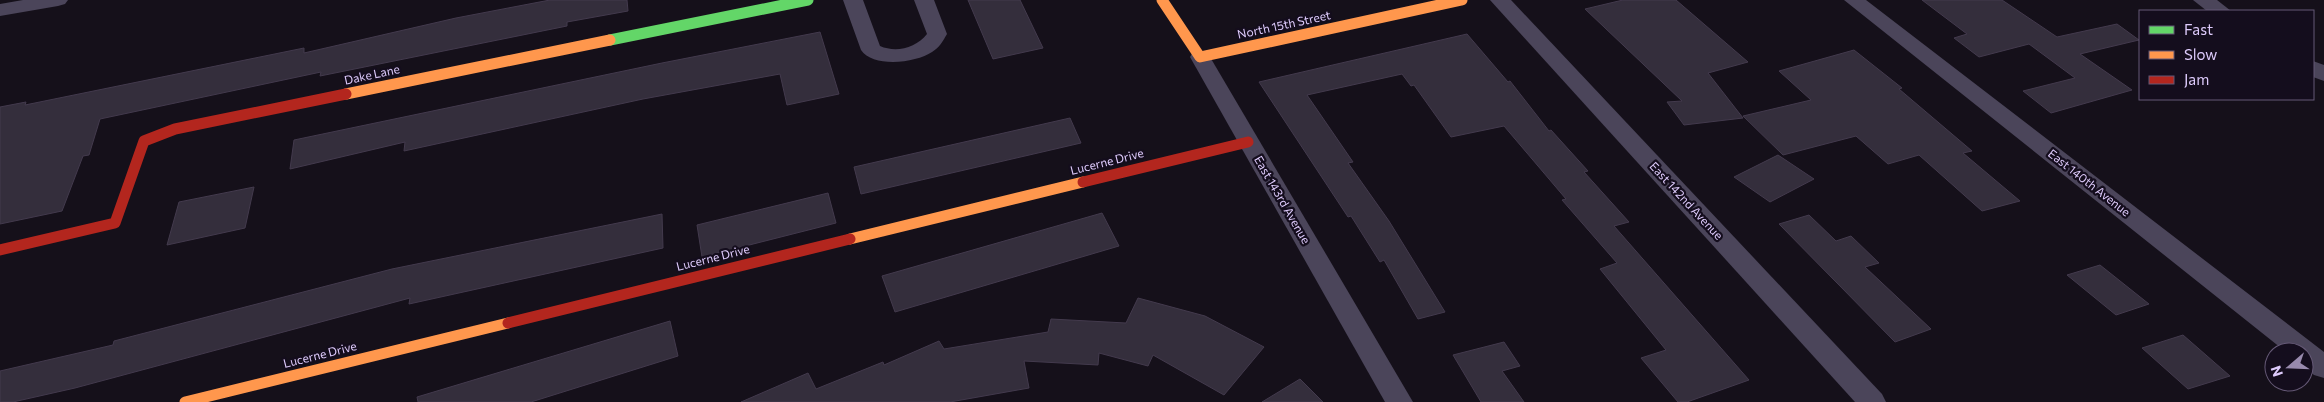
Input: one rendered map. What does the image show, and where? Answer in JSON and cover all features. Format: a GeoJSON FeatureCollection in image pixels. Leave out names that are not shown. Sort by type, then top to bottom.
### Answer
{"type":"FeatureCollection","features":[{"type":"Feature","properties":{"kind":"street"},"geometry":{"type":"LineString","coordinates":[[0,10],[58,0]]}},
{"type":"Feature","properties":{"kind":"street","name":"Dake Lane"},"geometry":{"type":"LineString","coordinates":[[0,250],[115,223],[144,141],[175,129],[808,0]]}},
{"type":"Feature","properties":{"kind":"street"},"geometry":{"type":"LineString","coordinates":[[853,0],[871,50],[882,56],[915,52],[928,47],[934,41],[937,34],[924,0]]}},
{"type":"Feature","properties":{"kind":"street","name":"East 143rd Avenue"},"geometry":{"type":"LineString","coordinates":[[1162,0],[1200,57],[1399,402]]}},
{"type":"Feature","properties":{"kind":"street","name":"North 15th Street"},"geometry":{"type":"LineString","coordinates":[[1200,57],[1462,0]]}},
{"type":"Feature","properties":{"kind":"street","name":"East 142nd Avenue"},"geometry":{"type":"LineString","coordinates":[[1500,0],[1872,402]]}},
{"type":"Feature","properties":{"kind":"street","name":"East 140th Avenue"},"geometry":{"type":"LineString","coordinates":[[1854,0],[2324,366]]}},
{"type":"Feature","properties":{"kind":"street"},"geometry":{"type":"LineString","coordinates":[[2203,0],[2220,10]]}},
{"type":"Feature","properties":{"kind":"street","name":"Lucerne Drive"},"geometry":{"type":"LineString","coordinates":[[185,402],[1248,142]]}},
{"type":"Feature","properties":{"kind":"building"},"geometry":{"type":"Polygon","coordinates":[[[550,0],[627,0],[628,11],[567,22],[567,26],[320,76],[321,72],[100,119],[89,155],[83,156],[62,211],[0,224],[0,107],[26,102],[25,105],[304,48],[304,53],[456,18],[550,0]]]}},
{"type":"Feature","properties":{"kind":"building"},"geometry":{"type":"Polygon","coordinates":[[[968,0],[1020,0],[1043,48],[993,59],[968,0]]]}},
{"type":"Feature","properties":{"kind":"building"},"geometry":{"type":"Polygon","coordinates":[[[1623,0],[1676,0],[1748,62],[1708,73],[1743,118],[1684,125],[1667,102],[1682,101],[1585,9],[1623,0]]]}},
{"type":"Feature","properties":{"kind":"building"},"geometry":{"type":"Polygon","coordinates":[[[1922,0],[2002,0],[2057,37],[2117,24],[2139,40],[2080,54],[2132,90],[2051,113],[2023,91],[2075,78],[2029,44],[1979,57],[1954,38],[1967,34],[1922,0]]]}},
{"type":"Feature","properties":{"kind":"building"},"geometry":{"type":"Polygon","coordinates":[[[820,32],[839,94],[787,105],[780,74],[643,99],[404,151],[405,142],[290,169],[294,140],[820,32]]]}},
{"type":"Feature","properties":{"kind":"building"},"geometry":{"type":"Polygon","coordinates":[[[1467,34],[1508,82],[1510,81],[1549,131],[1551,130],[1588,171],[1584,172],[1629,222],[1614,226],[1749,380],[1687,402],[1678,402],[1641,358],[1666,350],[1600,269],[1617,263],[1562,200],[1566,199],[1504,126],[1451,137],[1414,85],[1411,86],[1402,74],[1307,95],[1353,162],[1348,163],[1389,221],[1445,312],[1418,319],[1384,260],[1380,262],[1351,216],[1348,217],[1259,82],[1467,34]]]}},
{"type":"Feature","properties":{"kind":"building"},"geometry":{"type":"Polygon","coordinates":[[[1854,50],[1902,88],[1899,89],[1972,151],[1963,153],[2020,201],[1982,211],[1919,155],[1888,164],[1856,136],[1783,155],[1743,116],[1811,100],[1779,71],[1854,50]]]}},
{"type":"Feature","properties":{"kind":"building"},"geometry":{"type":"Polygon","coordinates":[[[1070,118],[1081,143],[861,194],[854,167],[1070,118]]]}},
{"type":"Feature","properties":{"kind":"building"},"geometry":{"type":"Polygon","coordinates":[[[1778,155],[1814,179],[1770,202],[1734,177],[1778,155]]]}},
{"type":"Feature","properties":{"kind":"building"},"geometry":{"type":"Polygon","coordinates":[[[254,187],[245,228],[167,245],[179,202],[254,187]]]}},
{"type":"Feature","properties":{"kind":"building"},"geometry":{"type":"Polygon","coordinates":[[[828,193],[836,223],[702,257],[697,225],[828,193]]]}},
{"type":"Feature","properties":{"kind":"building"},"geometry":{"type":"Polygon","coordinates":[[[1102,213],[1119,246],[895,312],[882,276],[1102,213]]]}},
{"type":"Feature","properties":{"kind":"building"},"geometry":{"type":"Polygon","coordinates":[[[662,214],[663,248],[409,304],[410,298],[75,388],[13,402],[0,402],[0,371],[113,345],[114,341],[392,269],[662,214]]]}},
{"type":"Feature","properties":{"kind":"building"},"geometry":{"type":"Polygon","coordinates":[[[1809,215],[1836,241],[1851,236],[1879,263],[1865,267],[1931,329],[1895,342],[1779,224],[1809,215]]]}},
{"type":"Feature","properties":{"kind":"building"},"geometry":{"type":"Polygon","coordinates":[[[2100,265],[2149,304],[2116,315],[2067,275],[2100,265]]]}},
{"type":"Feature","properties":{"kind":"building"},"geometry":{"type":"Polygon","coordinates":[[[1138,298],[1205,316],[1264,347],[1224,395],[1153,355],[1148,366],[1099,353],[1098,365],[1024,361],[1029,388],[950,402],[741,402],[808,373],[816,389],[883,362],[884,365],[939,341],[944,349],[1048,332],[1051,319],[1126,323],[1138,298]]]}},
{"type":"Feature","properties":{"kind":"building"},"geometry":{"type":"Polygon","coordinates":[[[670,321],[678,356],[531,402],[418,402],[417,397],[670,321]]]}},
{"type":"Feature","properties":{"kind":"building"},"geometry":{"type":"Polygon","coordinates":[[[2183,335],[2230,376],[2188,389],[2142,348],[2183,335]]]}},
{"type":"Feature","properties":{"kind":"building"},"geometry":{"type":"Polygon","coordinates":[[[1504,342],[1520,366],[1502,371],[1524,402],[1481,402],[1453,355],[1504,342]]]}},
{"type":"Feature","properties":{"kind":"building"},"geometry":{"type":"Polygon","coordinates":[[[1300,379],[1323,402],[1262,402],[1300,379]]]}},
{"type":"Feature","properties":{"kind":"traffic: fast"},"geometry":{"type":"LineString","coordinates":[[610,40],[808,0]]}},
{"type":"Feature","properties":{"kind":"traffic: slow"},"geometry":{"type":"LineString","coordinates":[[1162,0],[1200,57],[1462,0]]}},
{"type":"Feature","properties":{"kind":"traffic: slow"},"geometry":{"type":"LineString","coordinates":[[346,94],[610,40]]}},
{"type":"Feature","properties":{"kind":"traffic: slow"},"geometry":{"type":"LineString","coordinates":[[850,239],[1083,182]]}},
{"type":"Feature","properties":{"kind":"traffic: slow"},"geometry":{"type":"LineString","coordinates":[[185,402],[508,323]]}},
{"type":"Feature","properties":{"kind":"traffic: jam"},"geometry":{"type":"LineString","coordinates":[[0,250],[115,223],[144,141],[175,129],[346,94]]}},
{"type":"Feature","properties":{"kind":"traffic: jam"},"geometry":{"type":"LineString","coordinates":[[1083,182],[1248,142]]}},
{"type":"Feature","properties":{"kind":"traffic: jam"},"geometry":{"type":"LineString","coordinates":[[508,323],[850,239]]}}]}
